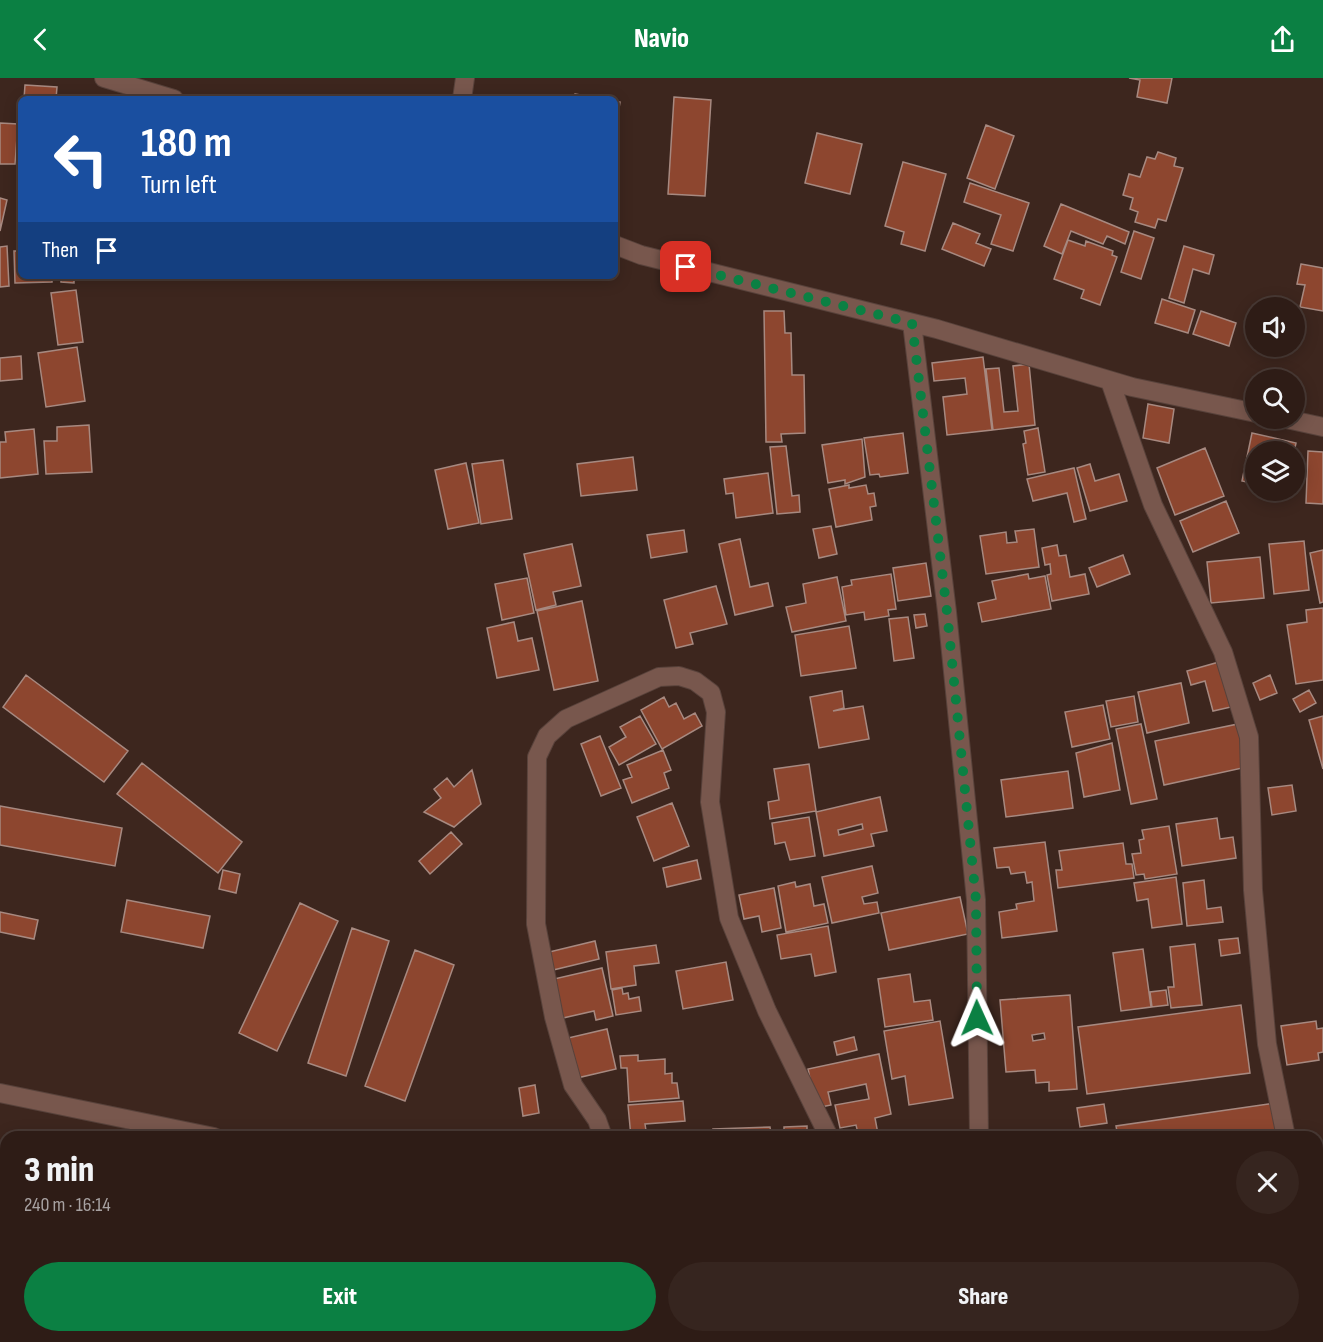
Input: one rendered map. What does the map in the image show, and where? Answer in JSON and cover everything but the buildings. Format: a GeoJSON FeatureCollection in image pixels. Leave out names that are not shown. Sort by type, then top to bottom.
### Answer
{"type":"FeatureCollection","features":[{"type":"Feature","properties":{"kind":"street"},"geometry":{"type":"LineString","coordinates":[[104,78],[147,84],[169,96]]}},
{"type":"Feature","properties":{"kind":"street"},"geometry":{"type":"LineString","coordinates":[[462,96],[465,78]]}},
{"type":"Feature","properties":{"kind":"street"},"geometry":{"type":"LineString","coordinates":[[618,246],[641,255],[912,323],[1110,381],[1245,411]]}},
{"type":"Feature","properties":{"kind":"street"},"geometry":{"type":"LineString","coordinates":[[912,323],[947,612],[976,900],[979,1131]]}},
{"type":"Feature","properties":{"kind":"street"},"geometry":{"type":"LineString","coordinates":[[1110,381],[1153,506],[1223,652],[1249,737],[1253,890],[1267,1044],[1286,1131]]}},
{"type":"Feature","properties":{"kind":"street"},"geometry":{"type":"LineString","coordinates":[[1305,423],[1323,427]]}},
{"type":"Feature","properties":{"kind":"street"},"geometry":{"type":"LineString","coordinates":[[601,1131],[597,1120],[573,1085],[554,1017],[536,924],[537,758],[547,736],[566,719],[659,677],[679,676],[694,681],[711,693],[716,712],[710,802],[729,918],[767,1011],[826,1131]]}},
{"type":"Feature","properties":{"kind":"street"},"geometry":{"type":"LineString","coordinates":[[0,1093],[185,1131]]}},
{"type":"Feature","properties":{"kind":"route"},"geometry":{"type":"LineString","coordinates":[[686,267],[912,323],[947,612],[976,900],[977,1018]]}}]}
